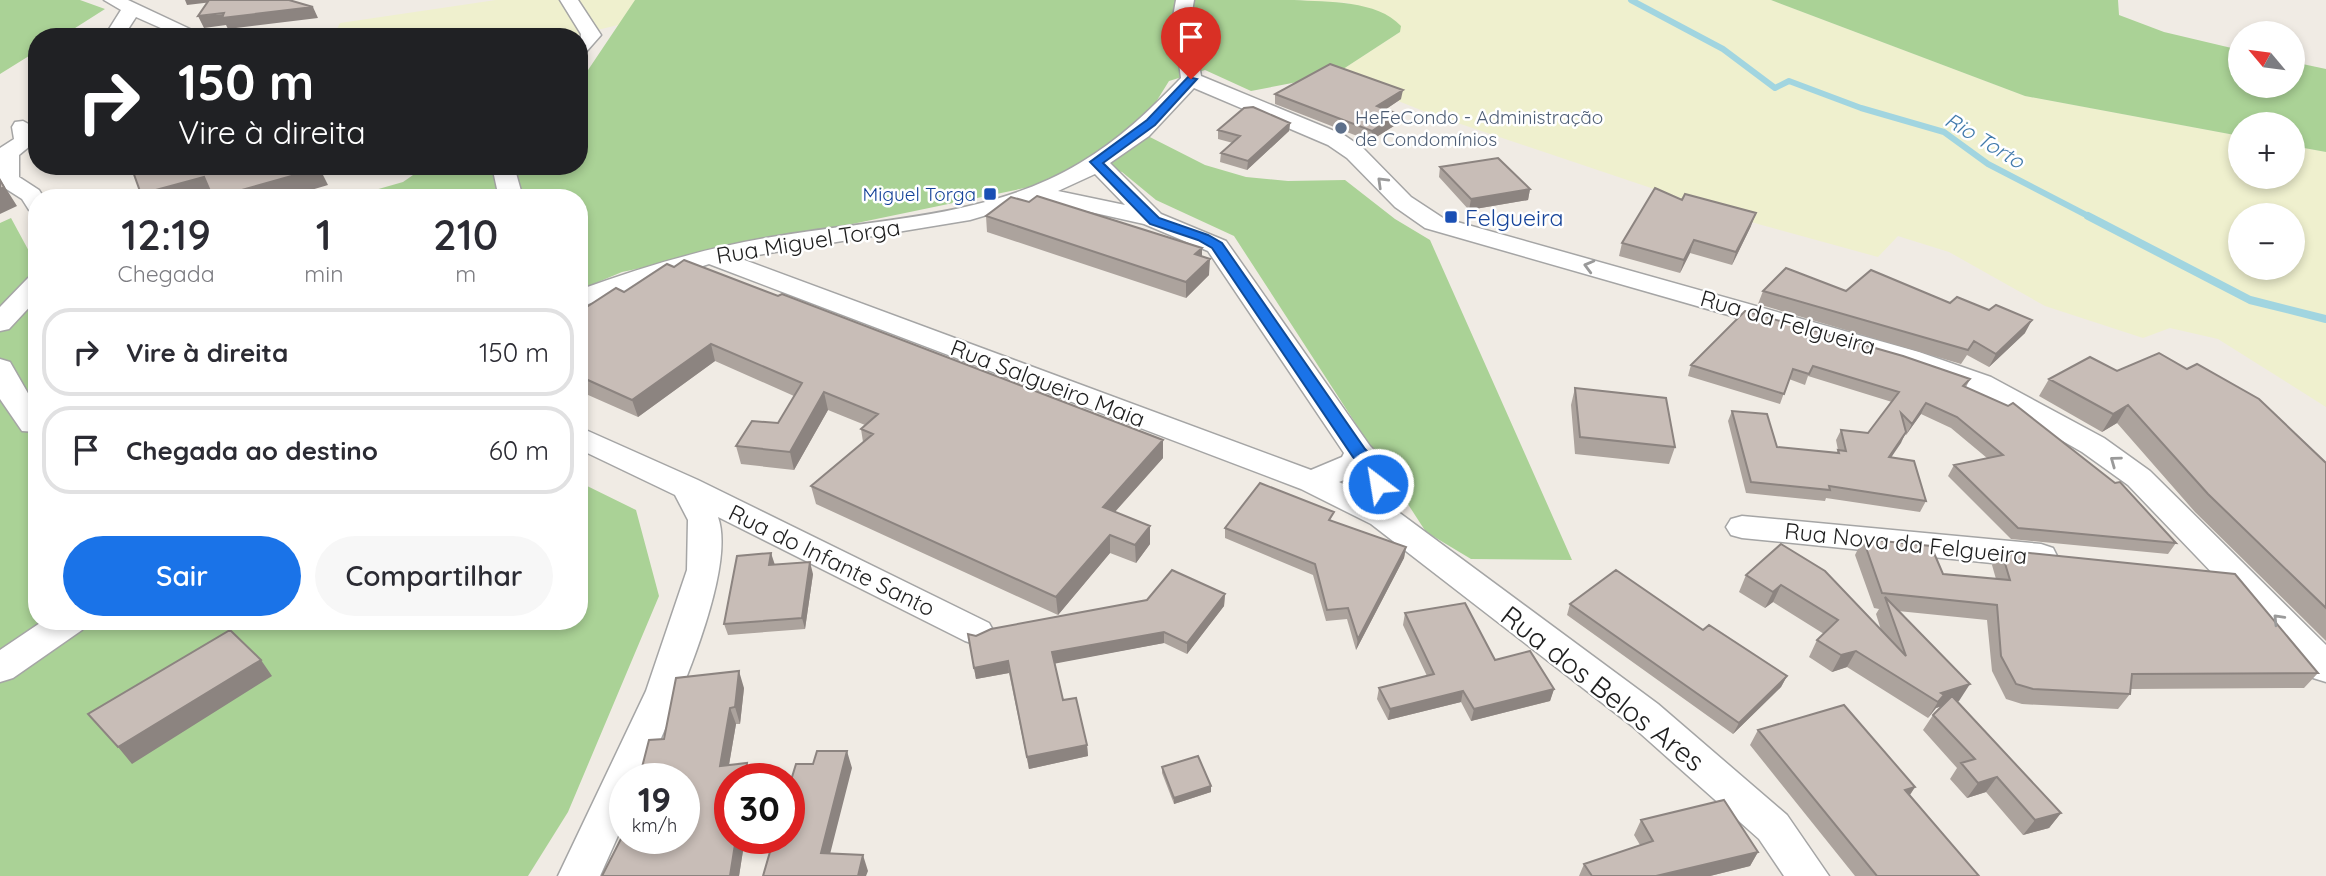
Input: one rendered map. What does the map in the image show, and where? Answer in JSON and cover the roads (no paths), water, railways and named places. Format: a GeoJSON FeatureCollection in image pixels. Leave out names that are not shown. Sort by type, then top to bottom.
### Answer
{"type":"FeatureCollection","features":[{"type":"Feature","properties":{"kind":"street"},"geometry":{"type":"LineString","coordinates":[[113,0],[178,28]]}},
{"type":"Feature","properties":{"kind":"street"},"geometry":{"type":"LineString","coordinates":[[569,0],[587,28]]}},
{"type":"Feature","properties":{"kind":"street"},"geometry":{"type":"LineString","coordinates":[[1185,0],[1182,17],[1191,79]]}},
{"type":"Feature","properties":{"kind":"street"},"geometry":{"type":"LineString","coordinates":[[119,28],[132,8]]}},
{"type":"Feature","properties":{"kind":"street","name":"Rua Miguel Torga"},"geometry":{"type":"LineString","coordinates":[[588,296],[710,256],[934,221],[988,210],[1040,194],[1096,162],[1151,122],[1191,79]]}},
{"type":"Feature","properties":{"kind":"street","name":"Rua da Felgueira"},"geometry":{"type":"LineString","coordinates":[[1191,79],[1336,140],[1355,153],[1403,202],[1434,223],[1896,354],[1981,383],[2093,445],[2139,478],[2326,668]]}},
{"type":"Feature","properties":{"kind":"street"},"geometry":{"type":"LineString","coordinates":[[0,142],[28,124]]}},
{"type":"Feature","properties":{"kind":"street"},"geometry":{"type":"LineString","coordinates":[[28,130],[25,141],[8,153],[8,180],[28,193]]}},
{"type":"Feature","properties":{"kind":"street"},"geometry":{"type":"LineString","coordinates":[[1096,162],[1155,221]]}},
{"type":"Feature","properties":{"kind":"street"},"geometry":{"type":"LineString","coordinates":[[1040,194],[1155,221],[1203,237],[1217,246],[1359,453],[1373,467],[1382,516]]}},
{"type":"Feature","properties":{"kind":"street","name":"Rua Salgueiro Maia"},"geometry":{"type":"LineString","coordinates":[[710,256],[1312,482],[1382,516]]}},
{"type":"Feature","properties":{"kind":"street"},"geometry":{"type":"LineString","coordinates":[[0,323],[28,293]]}},
{"type":"Feature","properties":{"kind":"street"},"geometry":{"type":"LineString","coordinates":[[0,368],[13,397],[28,418]]}},
{"type":"Feature","properties":{"kind":"street","name":"Rua do Infante Santo"},"geometry":{"type":"LineString","coordinates":[[588,441],[977,632]]}},
{"type":"Feature","properties":{"kind":"street"},"geometry":{"type":"LineString","coordinates":[[1312,482],[1354,464],[1359,453]]}},
{"type":"Feature","properties":{"kind":"street"},"geometry":{"type":"LineString","coordinates":[[579,876],[664,691],[704,570],[704,520],[687,488]]}},
{"type":"Feature","properties":{"kind":"street","name":"Rua dos Belos Ares"},"geometry":{"type":"LineString","coordinates":[[1382,516],[1645,715],[1773,827],[1808,876]]}},
{"type":"Feature","properties":{"kind":"street","name":"Rua Nova da Felgueira"},"geometry":{"type":"LineString","coordinates":[[1742,527],[2074,560]]}},
{"type":"Feature","properties":{"kind":"street"},"geometry":{"type":"LineString","coordinates":[[2182,570],[2236,576]]}},
{"type":"Feature","properties":{"kind":"street"},"geometry":{"type":"LineString","coordinates":[[0,668],[57,630]]}},
{"type":"Feature","properties":{"kind":"waterway","name":"Rio Torto"},"geometry":{"type":"LineString","coordinates":[[1631,0],[1723,49],[1775,88],[1789,81],[1861,108],[1944,132],[1988,164],[2092,218]]}},
{"type":"Feature","properties":{"kind":"waterway","name":"Rio Torto"},"geometry":{"type":"LineString","coordinates":[[2088,216],[2250,300],[2326,319]]}},
{"type":"Feature","properties":{"kind":"place","name":"HeFeCondo - Administração de Condomínios"},"geometry":{"type":"Point","coordinates":[1341,128]}},
{"type":"Feature","properties":{"kind":"place","name":"Miguel Torga"},"geometry":{"type":"Point","coordinates":[990,194]}},
{"type":"Feature","properties":{"kind":"place","name":"Felgueira"},"geometry":{"type":"Point","coordinates":[1451,217]}}]}
